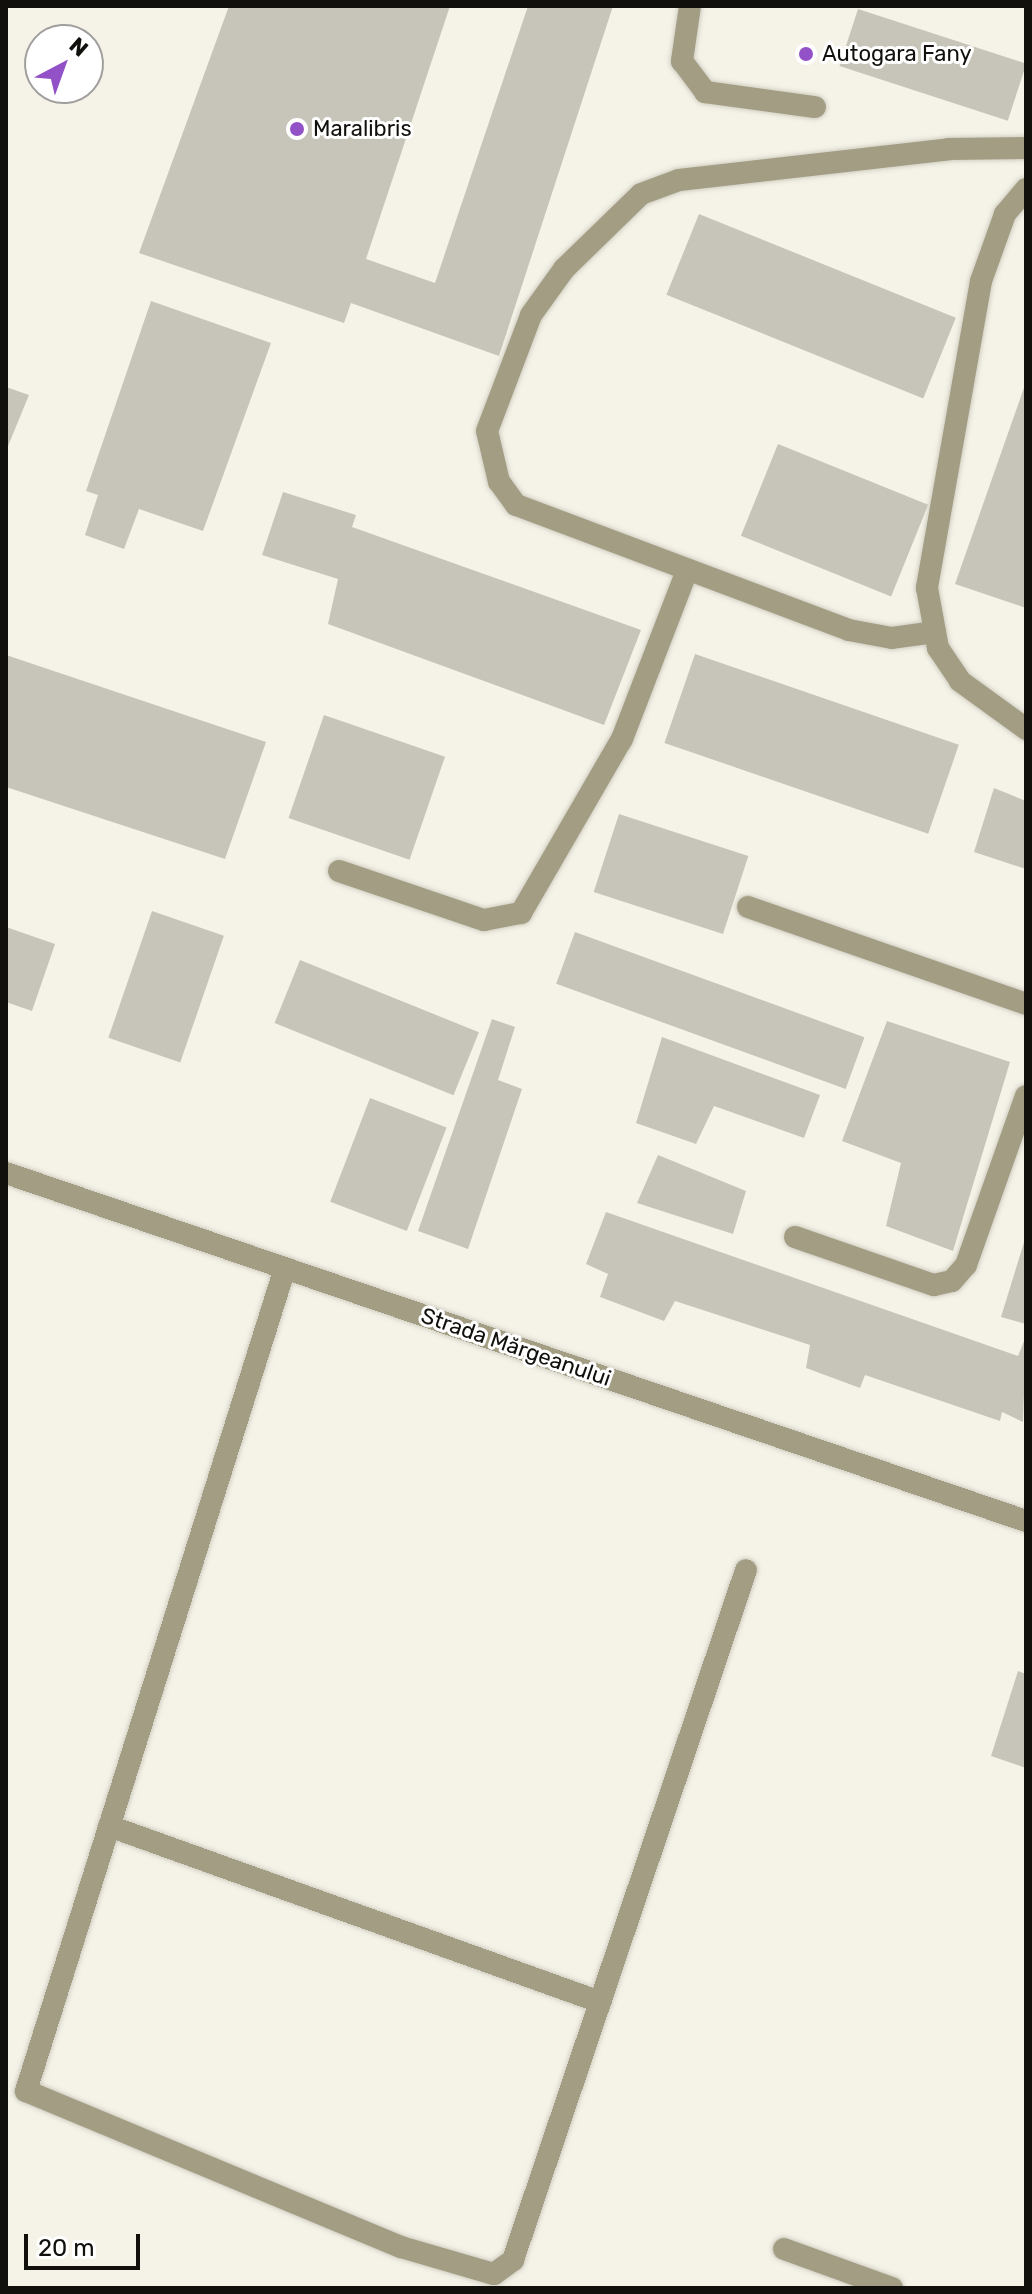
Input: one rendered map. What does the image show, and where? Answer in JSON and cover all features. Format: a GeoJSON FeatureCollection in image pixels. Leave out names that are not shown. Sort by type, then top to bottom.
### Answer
{"type":"FeatureCollection","features":[{"type":"Feature","properties":{"kind":"street"},"geometry":{"type":"LineString","coordinates":[[690,6],[682,61],[705,92],[815,107]]}},
{"type":"Feature","properties":{"kind":"street"},"geometry":{"type":"LineString","coordinates":[[935,632],[892,638],[849,630],[686,573],[516,505],[499,482],[487,431],[502,380],[531,315],[564,269],[641,194],[679,180],[949,149],[1026,148]]}},
{"type":"Feature","properties":{"kind":"street"},"geometry":{"type":"LineString","coordinates":[[1026,189],[1005,214],[981,281],[956,395],[927,588],[935,632],[960,681],[1026,729]]}},
{"type":"Feature","properties":{"kind":"street"},"geometry":{"type":"LineString","coordinates":[[339,871],[484,920],[521,913],[622,739],[686,573]]}},
{"type":"Feature","properties":{"kind":"street"},"geometry":{"type":"LineString","coordinates":[[748,907],[1026,1004]]}},
{"type":"Feature","properties":{"kind":"street"},"geometry":{"type":"LineString","coordinates":[[795,1237],[934,1285],[952,1281],[966,1265],[1026,1096]]}},
{"type":"Feature","properties":{"kind":"street","name":"Strada Mărgeanului"},"geometry":{"type":"LineString","coordinates":[[6,1173],[1026,1521]]}},
{"type":"Feature","properties":{"kind":"street"},"geometry":{"type":"LineString","coordinates":[[285,1268],[26,2091],[401,2247],[494,2274],[513,2260],[746,1570]]}},
{"type":"Feature","properties":{"kind":"street"},"geometry":{"type":"LineString","coordinates":[[109,1826],[600,2002]]}},
{"type":"Feature","properties":{"kind":"street"},"geometry":{"type":"LineString","coordinates":[[784,2249],[892,2288]]}},
{"type":"Feature","properties":{"kind":"building","name":"Maralibris"},"geometry":{"type":"Polygon","coordinates":[[[229,6],[450,6],[366,259],[435,283],[528,6],[613,6],[499,356],[351,303],[344,323],[139,253],[229,6]]]}},
{"type":"Feature","properties":{"kind":"building"},"geometry":{"type":"Polygon","coordinates":[[[858,9],[1026,64],[1008,121],[839,66],[858,9]]]}},
{"type":"Feature","properties":{"kind":"building"},"geometry":{"type":"Polygon","coordinates":[[[699,214],[956,318],[923,398],[666,295],[699,214]]]}},
{"type":"Feature","properties":{"kind":"building"},"geometry":{"type":"Polygon","coordinates":[[[151,301],[271,343],[203,531],[139,509],[124,549],[85,535],[98,495],[86,491],[151,301]]]}},
{"type":"Feature","properties":{"kind":"building"},"geometry":{"type":"Polygon","coordinates":[[[1026,382],[1026,608],[955,584],[1026,382]]]}},
{"type":"Feature","properties":{"kind":"building"},"geometry":{"type":"Polygon","coordinates":[[[6,387],[29,395],[6,451],[6,387]]]}},
{"type":"Feature","properties":{"kind":"building"},"geometry":{"type":"Polygon","coordinates":[[[778,444],[928,505],[891,596],[741,536],[778,444]]]}},
{"type":"Feature","properties":{"kind":"building"},"geometry":{"type":"Polygon","coordinates":[[[283,492],[356,515],[352,527],[641,630],[604,725],[328,624],[338,579],[262,555],[283,492]]]}},
{"type":"Feature","properties":{"kind":"building"},"geometry":{"type":"Polygon","coordinates":[[[695,654],[959,745],[928,834],[664,743],[695,654]]]}},
{"type":"Feature","properties":{"kind":"building"},"geometry":{"type":"Polygon","coordinates":[[[6,655],[266,742],[225,859],[6,787],[6,655]]]}},
{"type":"Feature","properties":{"kind":"building"},"geometry":{"type":"Polygon","coordinates":[[[324,715],[445,757],[410,860],[289,818],[324,715]]]}},
{"type":"Feature","properties":{"kind":"building"},"geometry":{"type":"Polygon","coordinates":[[[994,788],[1026,801],[1026,869],[974,852],[994,788]]]}},
{"type":"Feature","properties":{"kind":"building"},"geometry":{"type":"Polygon","coordinates":[[[619,814],[748,856],[723,934],[594,892],[619,814]]]}},
{"type":"Feature","properties":{"kind":"building"},"geometry":{"type":"Polygon","coordinates":[[[152,911],[224,936],[180,1062],[108,1038],[152,911]]]}},
{"type":"Feature","properties":{"kind":"building"},"geometry":{"type":"Polygon","coordinates":[[[6,927],[55,944],[32,1011],[6,1002],[6,927]]]}},
{"type":"Feature","properties":{"kind":"building"},"geometry":{"type":"Polygon","coordinates":[[[575,932],[864,1037],[846,1089],[556,984],[575,932]]]}},
{"type":"Feature","properties":{"kind":"building"},"geometry":{"type":"Polygon","coordinates":[[[300,960],[479,1032],[453,1095],[275,1023],[300,960]]]}},
{"type":"Feature","properties":{"kind":"building"},"geometry":{"type":"Polygon","coordinates":[[[492,1019],[515,1027],[498,1080],[522,1089],[468,1249],[418,1231],[492,1019]]]}},
{"type":"Feature","properties":{"kind":"building"},"geometry":{"type":"Polygon","coordinates":[[[887,1021],[1010,1062],[953,1251],[886,1226],[901,1163],[842,1141],[887,1021]]]}},
{"type":"Feature","properties":{"kind":"building"},"geometry":{"type":"Polygon","coordinates":[[[662,1037],[820,1095],[804,1138],[714,1106],[696,1144],[636,1123],[662,1037]]]}},
{"type":"Feature","properties":{"kind":"building"},"geometry":{"type":"Polygon","coordinates":[[[370,1098],[447,1127],[407,1231],[330,1202],[370,1098]]]}},
{"type":"Feature","properties":{"kind":"building"},"geometry":{"type":"Polygon","coordinates":[[[658,1155],[746,1191],[733,1234],[637,1203],[658,1155]]]}},
{"type":"Feature","properties":{"kind":"building"},"geometry":{"type":"Polygon","coordinates":[[[606,1212],[1018,1356],[1026,1336],[1023,1422],[1002,1412],[1000,1421],[865,1375],[860,1388],[806,1368],[810,1345],[675,1301],[664,1321],[600,1297],[608,1274],[586,1264],[606,1212]]]}},
{"type":"Feature","properties":{"kind":"building"},"geometry":{"type":"Polygon","coordinates":[[[1026,1239],[1026,1324],[1001,1317],[1026,1239]]]}},
{"type":"Feature","properties":{"kind":"building"},"geometry":{"type":"Polygon","coordinates":[[[1018,1671],[1026,1674],[1026,1768],[991,1756],[1018,1671]]]}},
{"type":"Feature","properties":{"kind":"place","name":"Autogara Fany"},"geometry":{"type":"Point","coordinates":[806,54]}},
{"type":"Feature","properties":{"kind":"place","name":"Maralibris"},"geometry":{"type":"Point","coordinates":[297,129]}}]}
